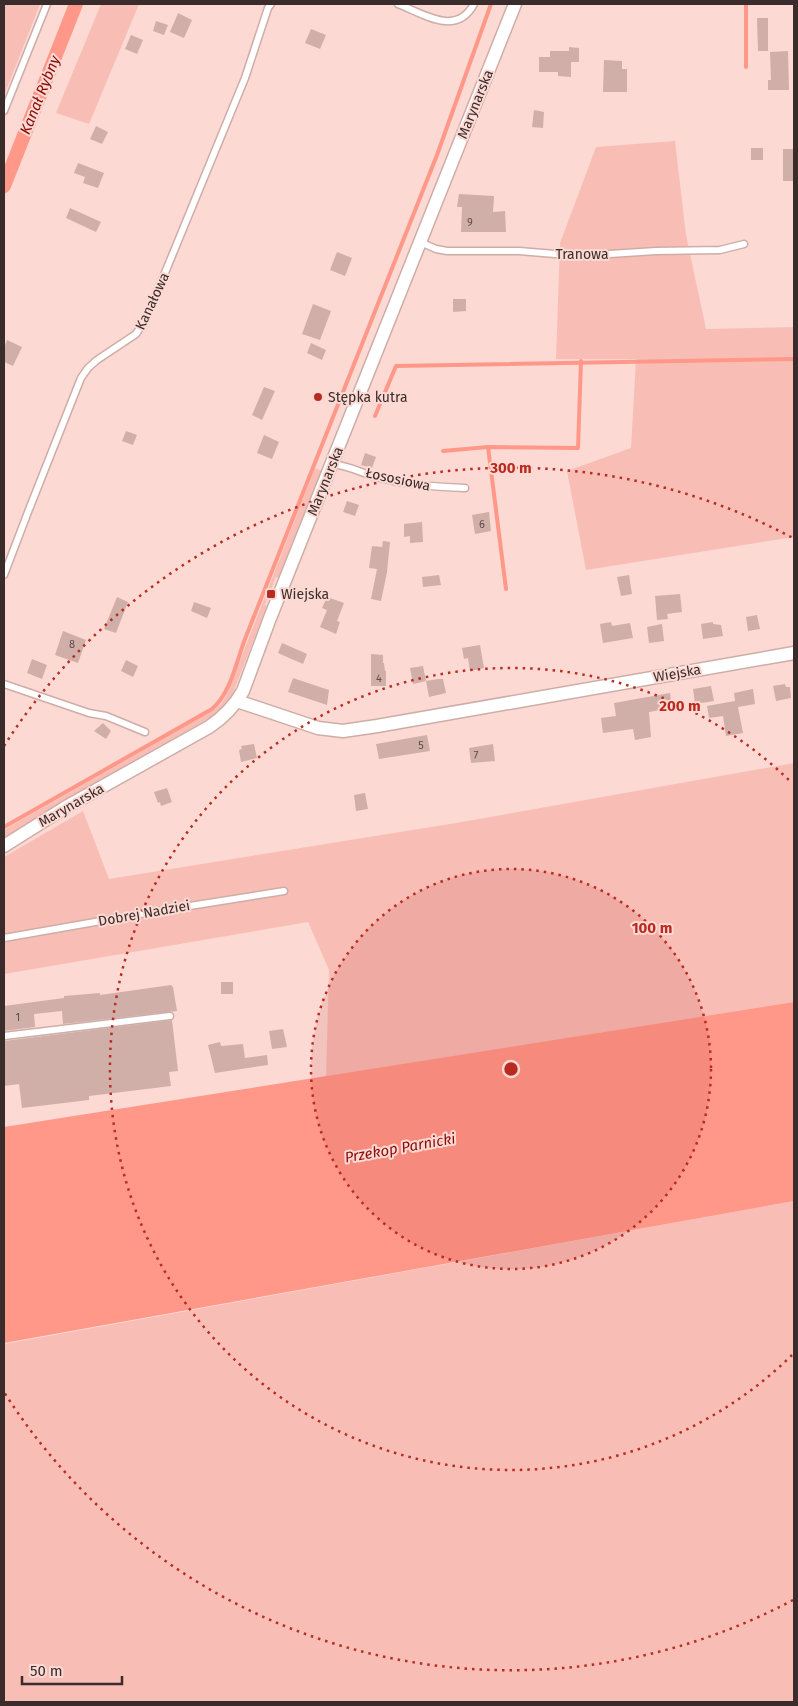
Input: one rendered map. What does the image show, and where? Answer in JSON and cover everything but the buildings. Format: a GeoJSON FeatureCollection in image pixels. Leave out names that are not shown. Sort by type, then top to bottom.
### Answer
{"type":"FeatureCollection","features":[{"type":"Feature","properties":{"kind":"street","name":"Marynarska"},"geometry":{"type":"LineString","coordinates":[[4,846],[66,807],[209,727],[225,715],[237,702],[243,691],[270,618],[515,4]]}},
{"type":"Feature","properties":{"kind":"street","name":"Wiejska"},"geometry":{"type":"LineString","coordinates":[[237,702],[318,728],[343,731],[794,652]]}},
{"type":"Feature","properties":{"kind":"lane"},"geometry":{"type":"LineString","coordinates":[[4,111],[47,4]]}},
{"type":"Feature","properties":{"kind":"lane","name":"Kanałowa"},"geometry":{"type":"LineString","coordinates":[[4,576],[81,378],[97,360],[136,334],[146,319],[245,78],[268,8],[271,4]]}},
{"type":"Feature","properties":{"kind":"lane"},"geometry":{"type":"LineString","coordinates":[[398,4],[442,22],[453,22],[464,17],[474,4]]}},
{"type":"Feature","properties":{"kind":"lane","name":"Tranowa"},"geometry":{"type":"LineString","coordinates":[[420,242],[436,249],[447,251],[519,251],[579,256],[656,251],[714,250],[744,244]]}},
{"type":"Feature","properties":{"kind":"lane","name":"Łososiowa"},"geometry":{"type":"LineString","coordinates":[[332,464],[339,464],[376,477],[406,484],[465,488]]}},
{"type":"Feature","properties":{"kind":"lane"},"geometry":{"type":"LineString","coordinates":[[4,684],[89,713],[106,716],[145,732]]}},
{"type":"Feature","properties":{"kind":"lane","name":"Dobrej Nadziei"},"geometry":{"type":"LineString","coordinates":[[4,938],[284,891]]}},
{"type":"Feature","properties":{"kind":"lane"},"geometry":{"type":"LineString","coordinates":[[4,1036],[170,1016]]}},
{"type":"Feature","properties":{"kind":"shaded area"},"geometry":{"type":"Polygon","coordinates":[[[4,4],[40,4],[4,96],[4,4]]]}},
{"type":"Feature","properties":{"kind":"shaded area"},"geometry":{"type":"Polygon","coordinates":[[[101,4],[139,4],[89,124],[56,113],[101,4]]]}},
{"type":"Feature","properties":{"kind":"shaded area"},"geometry":{"type":"Polygon","coordinates":[[[675,141],[686,235],[706,329],[794,327],[794,537],[586,570],[567,471],[631,448],[636,359],[556,359],[560,243],[596,147],[675,141]]]}},
{"type":"Feature","properties":{"kind":"shaded area"},"geometry":{"type":"Polygon","coordinates":[[[315,468],[322,471],[279,578],[276,577],[265,605],[267,606],[231,698],[213,716],[57,805],[4,838],[4,830],[221,704],[227,694],[315,468]]]}},
{"type":"Feature","properties":{"kind":"shaded area"},"geometry":{"type":"Polygon","coordinates":[[[794,763],[794,1002],[326,1077],[329,970],[308,922],[4,974],[4,857],[83,811],[109,879],[456,823],[794,763]]]}},
{"type":"Feature","properties":{"kind":"shaded area"},"geometry":{"type":"Polygon","coordinates":[[[794,1201],[794,1702],[4,1702],[4,1344],[794,1201]]]}},
{"type":"Feature","properties":{"kind":"water","name":"Przekop Parnicki"},"geometry":{"type":"Polygon","coordinates":[[[794,1002],[794,1201],[4,1343],[4,1127],[794,1002]]]}},
{"type":"Feature","properties":{"kind":"waterway","name":"Kanał Rybny"},"geometry":{"type":"LineString","coordinates":[[4,186],[76,4]]}},
{"type":"Feature","properties":{"kind":"waterway"},"geometry":{"type":"LineString","coordinates":[[4,827],[212,709],[224,695],[437,155],[491,4]]}},
{"type":"Feature","properties":{"kind":"waterway"},"geometry":{"type":"LineString","coordinates":[[746,4],[746,67]]}},
{"type":"Feature","properties":{"kind":"waterway"},"geometry":{"type":"LineString","coordinates":[[375,416],[396,366],[794,359]]}},
{"type":"Feature","properties":{"kind":"waterway"},"geometry":{"type":"LineString","coordinates":[[506,589],[488,447],[578,448],[581,361]]}},
{"type":"Feature","properties":{"kind":"waterway"},"geometry":{"type":"LineString","coordinates":[[443,451],[488,447]]}},
{"type":"Feature","properties":{"kind":"place","name":"Stępka kutra"},"geometry":{"type":"Point","coordinates":[318,397]}},
{"type":"Feature","properties":{"kind":"place","name":"Wiejska"},"geometry":{"type":"Point","coordinates":[271,594]}}]}
